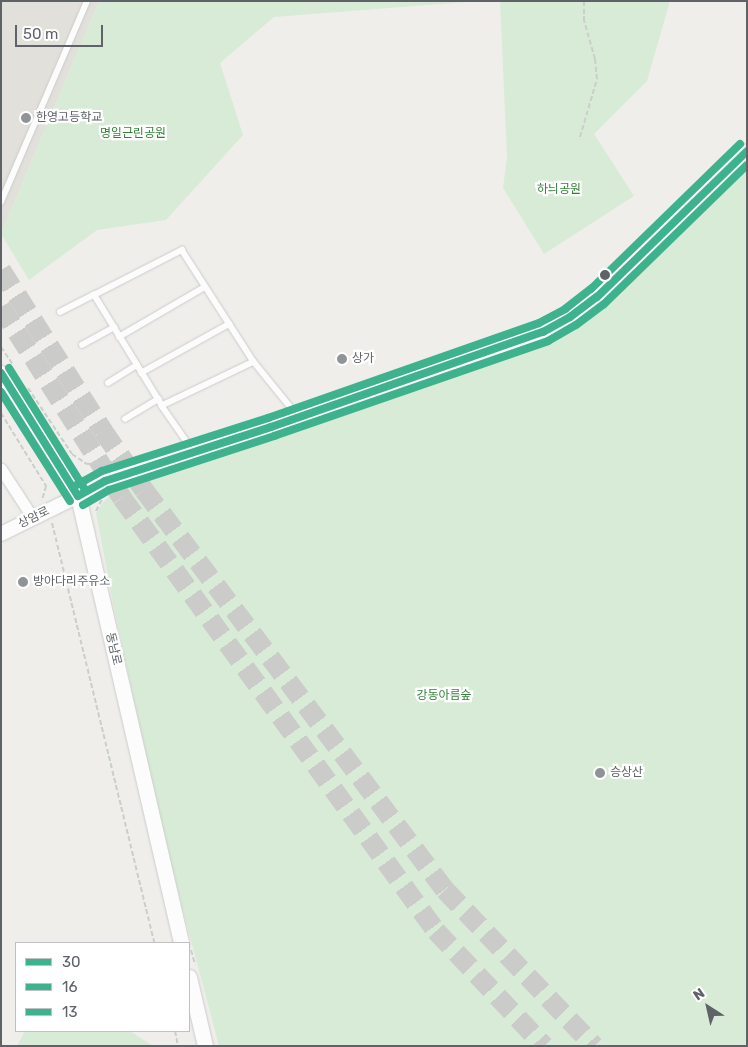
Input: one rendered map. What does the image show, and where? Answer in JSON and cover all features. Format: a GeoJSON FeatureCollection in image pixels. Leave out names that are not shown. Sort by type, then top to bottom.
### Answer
{"type":"FeatureCollection","features":[{"type":"Feature","properties":{"kind":"main road","name":"상암로"},"geometry":{"type":"LineString","coordinates":[[78,496],[105,481],[543,332],[570,317],[597,297],[747,151]]}},
{"type":"Feature","properties":{"kind":"main road","name":"동남로"},"geometry":{"type":"LineString","coordinates":[[1,373],[78,496],[185,942]]}},
{"type":"Feature","properties":{"kind":"main road"},"geometry":{"type":"LineString","coordinates":[[193,973],[205,1046]]}},
{"type":"Feature","properties":{"kind":"street"},"geometry":{"type":"LineString","coordinates":[[1,469],[33,518]]}},
{"type":"Feature","properties":{"kind":"street","name":"상암로"},"geometry":{"type":"LineString","coordinates":[[1,534],[33,518],[45,506],[78,496]]}},
{"type":"Feature","properties":{"kind":"lane"},"geometry":{"type":"LineString","coordinates":[[1,202],[88,1]]}},
{"type":"Feature","properties":{"kind":"lane"},"geometry":{"type":"LineString","coordinates":[[60,312],[182,250],[254,362],[298,416]]}},
{"type":"Feature","properties":{"kind":"lane"},"geometry":{"type":"LineString","coordinates":[[119,337],[205,287]]}},
{"type":"Feature","properties":{"kind":"lane"},"geometry":{"type":"LineString","coordinates":[[94,295],[141,373],[192,449]]}},
{"type":"Feature","properties":{"kind":"lane"},"geometry":{"type":"LineString","coordinates":[[141,373],[229,324]]}},
{"type":"Feature","properties":{"kind":"lane"},"geometry":{"type":"LineString","coordinates":[[82,345],[114,327]]}},
{"type":"Feature","properties":{"kind":"lane"},"geometry":{"type":"LineString","coordinates":[[162,406],[254,362]]}},
{"type":"Feature","properties":{"kind":"lane"},"geometry":{"type":"LineString","coordinates":[[108,383],[137,365]]}},
{"type":"Feature","properties":{"kind":"lane"},"geometry":{"type":"LineString","coordinates":[[125,419],[158,399]]}},
{"type":"Feature","properties":{"kind":"path"},"geometry":{"type":"LineString","coordinates":[[580,138],[597,79],[595,58],[584,21],[584,1]]}},
{"type":"Feature","properties":{"kind":"path"},"geometry":{"type":"LineString","coordinates":[[1,347],[17,372]]}},
{"type":"Feature","properties":{"kind":"path"},"geometry":{"type":"LineString","coordinates":[[22,381],[72,454],[87,464],[123,462]]}},
{"type":"Feature","properties":{"kind":"path"},"geometry":{"type":"LineString","coordinates":[[1,413],[46,486],[45,506],[56,533],[154,942]]}},
{"type":"Feature","properties":{"kind":"path"},"geometry":{"type":"LineString","coordinates":[[95,512],[104,495]]}},
{"type":"Feature","properties":{"kind":"path"},"geometry":{"type":"LineString","coordinates":[[175,1032],[178,1046]]}},
{"type":"Feature","properties":{"kind":"shaded area","name":"한영고등학교"},"geometry":{"type":"Polygon","coordinates":[[[1,1],[99,1],[1,234],[1,1]]]}},
{"type":"Feature","properties":{"kind":"green space","name":"명일근린공원"},"geometry":{"type":"Polygon","coordinates":[[[99,1],[479,1],[274,17],[220,63],[243,135],[166,220],[97,230],[29,280],[1,234],[99,1]]]}},
{"type":"Feature","properties":{"kind":"green space","name":"하늬공원"},"geometry":{"type":"Polygon","coordinates":[[[500,1],[670,1],[647,81],[594,134],[634,196],[544,254],[503,188],[507,157],[500,1]]]}},
{"type":"Feature","properties":{"kind":"green space","name":"강동아름숲"},"geometry":{"type":"Polygon","coordinates":[[[747,164],[747,1046],[219,1046],[164,838],[113,603],[96,513],[102,503],[113,493],[155,472],[274,431],[536,349],[586,318],[620,289],[747,164]]]}},
{"type":"Feature","properties":{"kind":"green space"},"geometry":{"type":"Polygon","coordinates":[[[24,1032],[132,1032],[153,1046],[17,1046],[24,1032]]]}},
{"type":"Feature","properties":{"kind":"tunnel"},"geometry":{"type":"LineString","coordinates":[[1,270],[103,431],[144,490],[445,890],[594,1046]]}},
{"type":"Feature","properties":{"kind":"tunnel"},"geometry":{"type":"LineString","coordinates":[[1,307],[122,498],[436,931],[544,1046]]}},
{"type":"Feature","properties":{"kind":"transit line","name":"13"},"geometry":{"type":"LineString","coordinates":[[73,487],[102,471],[268,418],[539,323],[565,309],[591,289],[740,144]]}},
{"type":"Feature","properties":{"kind":"transit line","name":"30"},"geometry":{"type":"LineString","coordinates":[[78,496],[105,481],[271,427],[543,332],[570,317],[597,297],[747,151]]}},
{"type":"Feature","properties":{"kind":"transit line","name":"16"},"geometry":{"type":"LineString","coordinates":[[83,505],[109,490],[274,436],[548,341],[576,325],[604,304],[747,165]]}},
{"type":"Feature","properties":{"kind":"transit line","name":"13"},"geometry":{"type":"LineString","coordinates":[[9,368],[86,491]]}},
{"type":"Feature","properties":{"kind":"transit line","name":"30"},"geometry":{"type":"LineString","coordinates":[[1,373],[78,496]]}},
{"type":"Feature","properties":{"kind":"transit line","name":"16"},"geometry":{"type":"LineString","coordinates":[[1,392],[70,501]]}},
{"type":"Feature","properties":{"kind":"place","name":"한영고등학교"},"geometry":{"type":"Point","coordinates":[26,118]}},
{"type":"Feature","properties":{"kind":"place","name":"상가"},"geometry":{"type":"Point","coordinates":[342,359]}},
{"type":"Feature","properties":{"kind":"place","name":"방아다리주유소"},"geometry":{"type":"Point","coordinates":[23,582]}},
{"type":"Feature","properties":{"kind":"place","name":"승상산"},"geometry":{"type":"Point","coordinates":[600,773]}}]}
